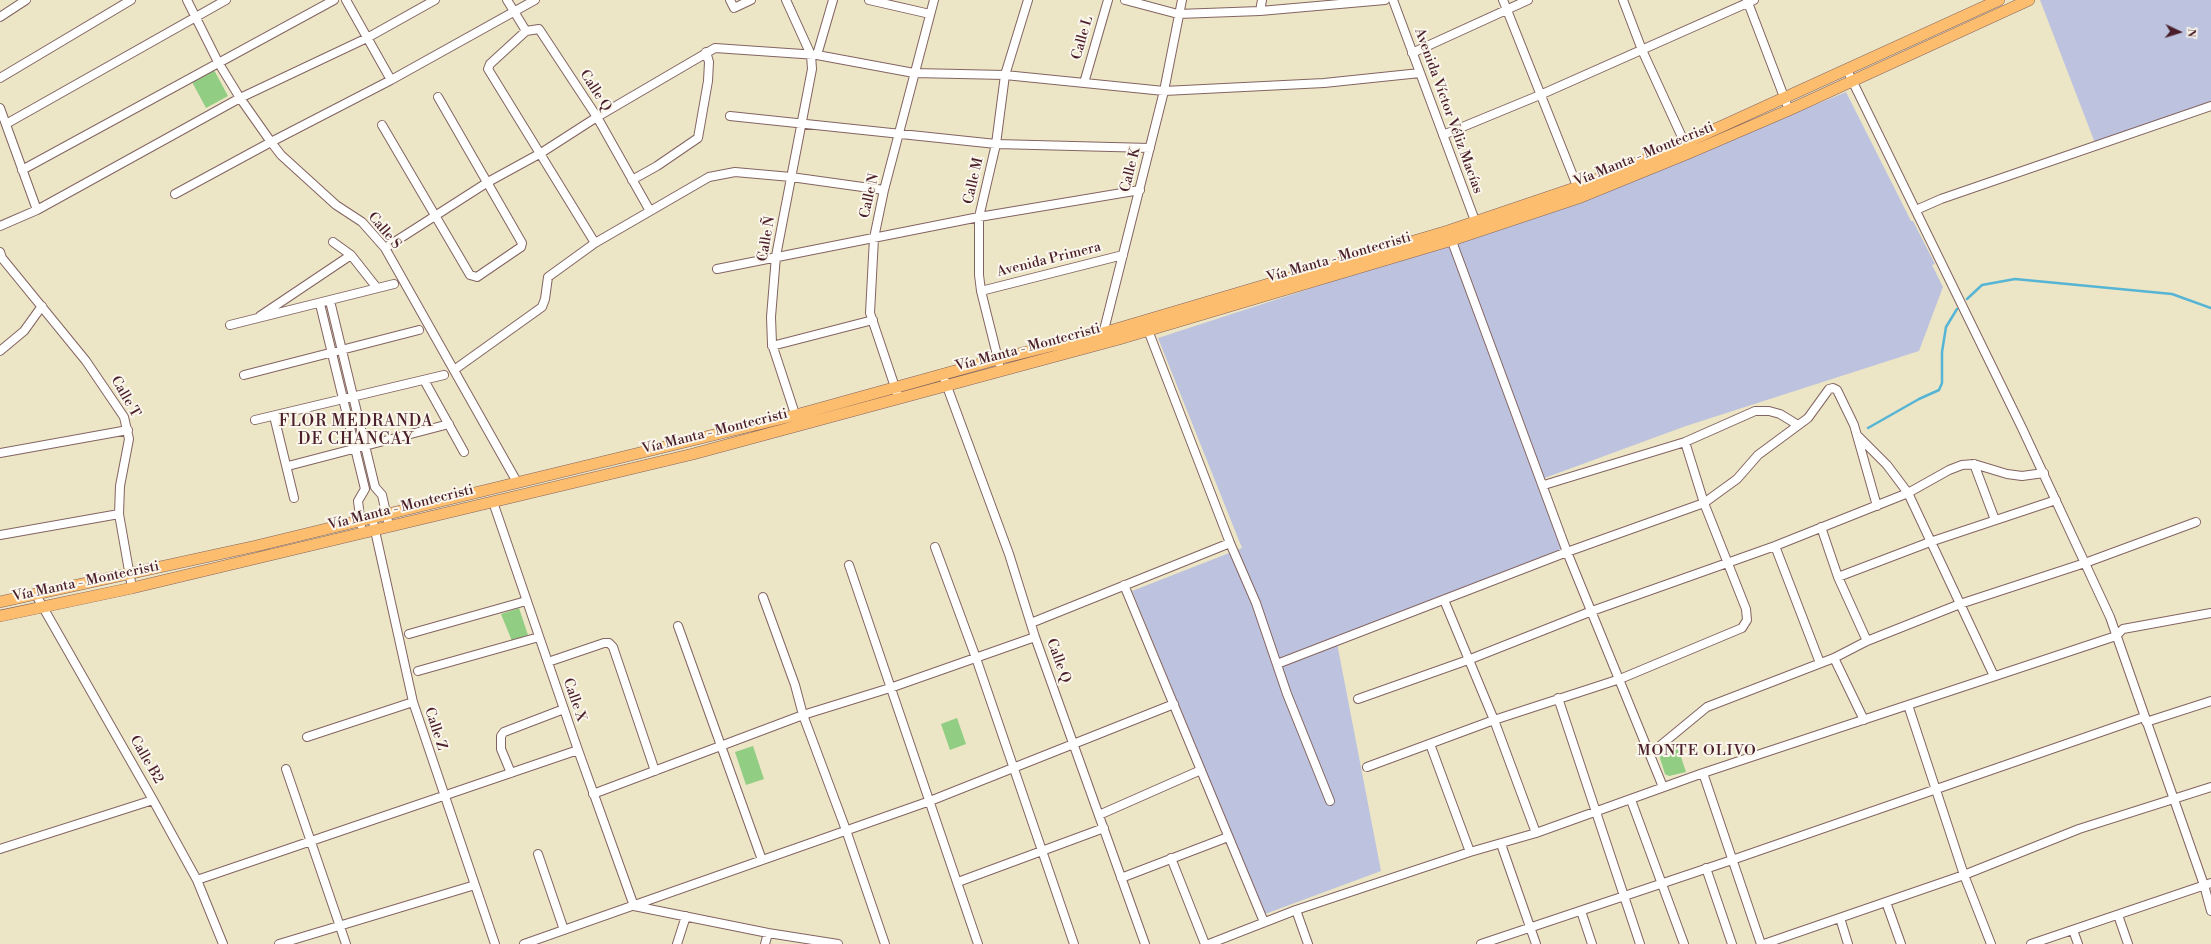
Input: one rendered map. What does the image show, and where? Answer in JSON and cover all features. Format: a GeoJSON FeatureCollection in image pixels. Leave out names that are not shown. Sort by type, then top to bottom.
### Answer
{"type":"FeatureCollection","features":[{"type":"Feature","properties":{"kind":"main road","name":"Vía Manta - Montecristi"},"geometry":{"type":"LineString","coordinates":[[1687,148],[1784,98],[2001,3],[2029,0]]}},
{"type":"Feature","properties":{"kind":"main road","name":"Vía Manta - Montecristi"},"geometry":{"type":"LineString","coordinates":[[897,394],[942,374],[1100,344],[1146,326],[1450,236],[1580,192],[1687,148],[1789,110],[1853,81],[2001,3]]}},
{"type":"Feature","properties":{"kind":"main road","name":"Vía Manta - Montecristi"},"geometry":{"type":"LineString","coordinates":[[0,602],[128,575],[517,482],[798,420],[897,394],[947,386],[1000,364],[1103,333],[1146,326]]}},
{"type":"Feature","properties":{"kind":"main road","name":"Vía Manta - Montecristi"},"geometry":{"type":"LineString","coordinates":[[0,616],[132,588],[693,454],[798,420]]}},
{"type":"Feature","properties":{"kind":"street"},"geometry":{"type":"LineString","coordinates":[[0,17],[26,0]]}},
{"type":"Feature","properties":{"kind":"street"},"geometry":{"type":"LineString","coordinates":[[0,78],[131,0]]}},
{"type":"Feature","properties":{"kind":"street","name":"Calle S"},"geometry":{"type":"LineString","coordinates":[[187,0],[218,62],[270,142],[282,155],[336,204],[362,222],[385,248],[517,482]]}},
{"type":"Feature","properties":{"kind":"street"},"geometry":{"type":"LineString","coordinates":[[6,124],[226,0]]}},
{"type":"Feature","properties":{"kind":"street"},"geometry":{"type":"LineString","coordinates":[[22,170],[334,0]]}},
{"type":"Feature","properties":{"kind":"street"},"geometry":{"type":"LineString","coordinates":[[346,0],[391,80]]}},
{"type":"Feature","properties":{"kind":"street"},"geometry":{"type":"LineString","coordinates":[[0,226],[38,210],[240,98],[367,38],[435,0]]}},
{"type":"Feature","properties":{"kind":"street"},"geometry":{"type":"LineString","coordinates":[[508,0],[526,31],[490,64],[488,69],[541,153],[594,243]]}},
{"type":"Feature","properties":{"kind":"street"},"geometry":{"type":"LineString","coordinates":[[175,194],[270,142],[391,80],[535,0]]}},
{"type":"Feature","properties":{"kind":"street"},"geometry":{"type":"LineString","coordinates":[[730,0],[734,8],[751,0]]}},
{"type":"Feature","properties":{"kind":"street"},"geometry":{"type":"LineString","coordinates":[[786,0],[814,55]]}},
{"type":"Feature","properties":{"kind":"street","name":"Calle Ñ"},"geometry":{"type":"LineString","coordinates":[[798,420],[772,346],[771,317],[776,256],[803,123],[814,55],[833,0]]}},
{"type":"Feature","properties":{"kind":"street"},"geometry":{"type":"LineString","coordinates":[[869,0],[930,14]]}},
{"type":"Feature","properties":{"kind":"street","name":"Calle N"},"geometry":{"type":"LineString","coordinates":[[897,394],[870,313],[874,238],[884,190],[900,135],[914,74],[934,0]]}},
{"type":"Feature","properties":{"kind":"street","name":"Calle M"},"geometry":{"type":"LineString","coordinates":[[1000,364],[978,275],[979,217],[996,144],[1005,75],[1028,0]]}},
{"type":"Feature","properties":{"kind":"street","name":"Calle L"},"geometry":{"type":"LineString","coordinates":[[1084,83],[1108,0]]}},
{"type":"Feature","properties":{"kind":"street"},"geometry":{"type":"LineString","coordinates":[[1125,0],[1178,14],[1260,12],[1329,3],[1385,0]]}},
{"type":"Feature","properties":{"kind":"street","name":"Calle K"},"geometry":{"type":"LineString","coordinates":[[1100,344],[1164,90],[1182,0]]}},
{"type":"Feature","properties":{"kind":"street"},"geometry":{"type":"LineString","coordinates":[[1260,12],[1262,0]]}},
{"type":"Feature","properties":{"kind":"street","name":"Avenida Víctor Véliz Macías"},"geometry":{"type":"LineString","coordinates":[[1392,0],[1477,227]]}},
{"type":"Feature","properties":{"kind":"street"},"geometry":{"type":"LineString","coordinates":[[1503,0],[1580,192]]}},
{"type":"Feature","properties":{"kind":"street"},"geometry":{"type":"LineString","coordinates":[[1412,53],[1528,0]]}},
{"type":"Feature","properties":{"kind":"street"},"geometry":{"type":"LineString","coordinates":[[1624,0],[1642,50],[1687,148]]}},
{"type":"Feature","properties":{"kind":"street"},"geometry":{"type":"LineString","coordinates":[[1443,134],[1540,95],[1750,1],[1789,110]]}},
{"type":"Feature","properties":{"kind":"street","name":"Calle Q"},"geometry":{"type":"LineString","coordinates":[[526,31],[539,29],[597,117],[650,211]]}},
{"type":"Feature","properties":{"kind":"street"},"geometry":{"type":"LineString","coordinates":[[385,248],[488,182],[541,153],[597,117],[715,48],[814,55],[914,74],[1005,75],[1164,90],[1324,83],[1420,73]]}},
{"type":"Feature","properties":{"kind":"street"},"geometry":{"type":"LineString","coordinates":[[632,180],[657,166],[698,138],[710,62],[706,52]]}},
{"type":"Feature","properties":{"kind":"street"},"geometry":{"type":"LineString","coordinates":[[1847,70],[2044,473],[2110,618],[2174,799],[2208,884],[2211,911]]}},
{"type":"Feature","properties":{"kind":"street"},"geometry":{"type":"LineString","coordinates":[[382,124],[434,216],[470,275],[477,277],[521,247],[522,243],[438,97]]}},
{"type":"Feature","properties":{"kind":"street"},"geometry":{"type":"LineString","coordinates":[[1916,210],[1941,199],[2211,106]]}},
{"type":"Feature","properties":{"kind":"street"},"geometry":{"type":"LineString","coordinates":[[0,108],[38,210]]}},
{"type":"Feature","properties":{"kind":"street"},"geometry":{"type":"LineString","coordinates":[[730,116],[996,144],[1150,148]]}},
{"type":"Feature","properties":{"kind":"street"},"geometry":{"type":"LineString","coordinates":[[454,370],[542,307],[545,299],[548,277],[594,243],[708,177],[722,173],[735,172],[792,177],[884,190]]}},
{"type":"Feature","properties":{"kind":"street"},"geometry":{"type":"LineString","coordinates":[[717,269],[776,256],[979,217],[1140,190]]}},
{"type":"Feature","properties":{"kind":"street"},"geometry":{"type":"LineString","coordinates":[[1450,236],[1544,485],[1567,552],[1620,679],[1663,788]]}},
{"type":"Feature","properties":{"kind":"street"},"geometry":{"type":"LineString","coordinates":[[333,242],[351,255],[377,288]]}},
{"type":"Feature","properties":{"kind":"street","name":"Calle T"},"geometry":{"type":"LineString","coordinates":[[0,252],[2,258],[86,361],[117,404],[124,417],[128,430],[128,450],[120,486],[119,514],[128,575],[132,588]]}},
{"type":"Feature","properties":{"kind":"street"},"geometry":{"type":"LineString","coordinates":[[255,319],[351,255]]}},
{"type":"Feature","properties":{"kind":"street","name":"Avenida Primera"},"geometry":{"type":"LineString","coordinates":[[981,291],[1123,255]]}},
{"type":"Feature","properties":{"kind":"street"},"geometry":{"type":"LineString","coordinates":[[230,325],[320,304],[394,284]]}},
{"type":"Feature","properties":{"kind":"street"},"geometry":{"type":"LineString","coordinates":[[330,301],[375,487],[382,496],[389,526]]}},
{"type":"Feature","properties":{"kind":"street"},"geometry":{"type":"LineString","coordinates":[[320,304],[365,489],[358,501],[363,532]]}},
{"type":"Feature","properties":{"kind":"street"},"geometry":{"type":"LineString","coordinates":[[0,351],[24,331],[42,306]]}},
{"type":"Feature","properties":{"kind":"street"},"geometry":{"type":"LineString","coordinates":[[772,346],[872,320]]}},
{"type":"Feature","properties":{"kind":"street"},"geometry":{"type":"LineString","coordinates":[[1146,326],[1230,543],[1256,603],[1277,664],[1330,801]]}},
{"type":"Feature","properties":{"kind":"street"},"geometry":{"type":"LineString","coordinates":[[244,375],[419,330]]}},
{"type":"Feature","properties":{"kind":"street","name":"Calle Q"},"geometry":{"type":"LineString","coordinates":[[942,374],[1009,554],[1035,637],[1145,944]]}},
{"type":"Feature","properties":{"kind":"street"},"geometry":{"type":"LineString","coordinates":[[255,420],[353,398],[444,375]]}},
{"type":"Feature","properties":{"kind":"street"},"geometry":{"type":"LineString","coordinates":[[424,380],[464,452]]}},
{"type":"Feature","properties":{"kind":"street"},"geometry":{"type":"LineString","coordinates":[[1277,664],[1567,552],[1704,503],[1737,479],[1758,455],[1808,418],[1829,389],[1834,388],[1838,390],[1858,436],[1877,506]]}},
{"type":"Feature","properties":{"kind":"street"},"geometry":{"type":"LineString","coordinates":[[1544,485],[1685,442],[1755,411],[1769,410],[1780,414],[1798,425]]}},
{"type":"Feature","properties":{"kind":"street"},"geometry":{"type":"LineString","coordinates":[[274,416],[288,466],[294,498]]}},
{"type":"Feature","properties":{"kind":"street"},"geometry":{"type":"LineString","coordinates":[[288,466],[449,424]]}},
{"type":"Feature","properties":{"kind":"street"},"geometry":{"type":"LineString","coordinates":[[0,453],[128,430]]}},
{"type":"Feature","properties":{"kind":"street"},"geometry":{"type":"LineString","coordinates":[[1858,436],[1887,465],[1908,493],[1994,676]]}},
{"type":"Feature","properties":{"kind":"street"},"geometry":{"type":"LineString","coordinates":[[1367,767],[1494,720],[1620,679],[1742,628],[1747,620],[1746,609],[1704,503],[1685,442]]}},
{"type":"Feature","properties":{"kind":"street"},"geometry":{"type":"LineString","coordinates":[[1358,699],[1468,660],[1592,611],[1775,546],[1908,493],[1949,470],[1962,465],[1974,464],[2007,474],[2022,476],[2044,473]]}},
{"type":"Feature","properties":{"kind":"street"},"geometry":{"type":"LineString","coordinates":[[1974,464],[1995,520]]}},
{"type":"Feature","properties":{"kind":"street"},"geometry":{"type":"LineString","coordinates":[[1838,577],[1930,542],[2056,500]]}},
{"type":"Feature","properties":{"kind":"street","name":"Calle X"},"geometry":{"type":"LineString","coordinates":[[493,502],[578,750],[634,906]]}},
{"type":"Feature","properties":{"kind":"street"},"geometry":{"type":"LineString","coordinates":[[0,535],[119,514]]}},
{"type":"Feature","properties":{"kind":"street","name":"Calle Z"},"geometry":{"type":"LineString","coordinates":[[372,517],[412,702],[495,944]]}},
{"type":"Feature","properties":{"kind":"street"},"geometry":{"type":"LineString","coordinates":[[1650,754],[1707,708],[1834,658],[1867,642],[1960,604],[2085,563],[2196,522]]}},
{"type":"Feature","properties":{"kind":"street"},"geometry":{"type":"LineString","coordinates":[[1821,528],[1838,577],[1867,642]]}},
{"type":"Feature","properties":{"kind":"street"},"geometry":{"type":"LineString","coordinates":[[1031,623],[1230,543]]}},
{"type":"Feature","properties":{"kind":"street"},"geometry":{"type":"LineString","coordinates":[[1775,546],[1820,663]]}},
{"type":"Feature","properties":{"kind":"street"},"geometry":{"type":"LineString","coordinates":[[935,547],[976,658],[1074,944]]}},
{"type":"Feature","properties":{"kind":"street"},"geometry":{"type":"LineString","coordinates":[[849,565],[978,944]]}},
{"type":"Feature","properties":{"kind":"street"},"geometry":{"type":"LineString","coordinates":[[1124,585],[1264,922]]}},
{"type":"Feature","properties":{"kind":"street","name":"Calle B2"},"geometry":{"type":"LineString","coordinates":[[36,595],[197,880],[223,944]]}},
{"type":"Feature","properties":{"kind":"street"},"geometry":{"type":"LineString","coordinates":[[764,598],[795,685],[803,716],[846,830],[885,944]]}},
{"type":"Feature","properties":{"kind":"street"},"geometry":{"type":"LineString","coordinates":[[1444,600],[1494,720],[1536,833]]}},
{"type":"Feature","properties":{"kind":"street"},"geometry":{"type":"LineString","coordinates":[[409,634],[526,601]]}},
{"type":"Feature","properties":{"kind":"street"},"geometry":{"type":"LineString","coordinates":[[1209,944],[1296,910],[1470,852],[1536,833],[1704,773],[2116,636],[2123,629],[2211,613]]}},
{"type":"Feature","properties":{"kind":"street"},"geometry":{"type":"LineString","coordinates":[[678,626],[720,747],[762,860]]}},
{"type":"Feature","properties":{"kind":"street"},"geometry":{"type":"LineString","coordinates":[[418,671],[539,637]]}},
{"type":"Feature","properties":{"kind":"street"},"geometry":{"type":"LineString","coordinates":[[594,794],[803,716],[890,688],[1035,637]]}},
{"type":"Feature","properties":{"kind":"street"},"geometry":{"type":"LineString","coordinates":[[548,662],[604,643],[613,647],[655,771]]}},
{"type":"Feature","properties":{"kind":"street"},"geometry":{"type":"LineString","coordinates":[[1834,658],[1864,720]]}},
{"type":"Feature","properties":{"kind":"street"},"geometry":{"type":"LineString","coordinates":[[1558,698],[1640,944]]}},
{"type":"Feature","properties":{"kind":"street"},"geometry":{"type":"LineString","coordinates":[[1481,944],[1581,911],[1661,882],[1732,860],[1937,788],[2145,720],[2211,701]]}},
{"type":"Feature","properties":{"kind":"street"},"geometry":{"type":"LineString","coordinates":[[307,737],[412,702]]}},
{"type":"Feature","properties":{"kind":"street"},"geometry":{"type":"LineString","coordinates":[[524,944],[930,801],[1174,704]]}},
{"type":"Feature","properties":{"kind":"street"},"geometry":{"type":"LineString","coordinates":[[1908,705],[1937,788],[1964,875],[1991,944]]}},
{"type":"Feature","properties":{"kind":"street"},"geometry":{"type":"LineString","coordinates":[[511,773],[501,749],[501,736],[504,732],[564,709]]}},
{"type":"Feature","properties":{"kind":"street"},"geometry":{"type":"LineString","coordinates":[[1430,744],[1470,852]]}},
{"type":"Feature","properties":{"kind":"street"},"geometry":{"type":"LineString","coordinates":[[197,880],[310,840],[578,750]]}},
{"type":"Feature","properties":{"kind":"street"},"geometry":{"type":"LineString","coordinates":[[286,769],[346,944]]}},
{"type":"Feature","properties":{"kind":"street"},"geometry":{"type":"LineString","coordinates":[[1099,815],[1201,770]]}},
{"type":"Feature","properties":{"kind":"street"},"geometry":{"type":"LineString","coordinates":[[1704,773],[1732,860],[1762,944],[1964,875],[2079,829],[2211,787]]}},
{"type":"Feature","properties":{"kind":"street"},"geometry":{"type":"LineString","coordinates":[[0,849],[153,800]]}},
{"type":"Feature","properties":{"kind":"street"},"geometry":{"type":"LineString","coordinates":[[1631,800],[1684,944]]}},
{"type":"Feature","properties":{"kind":"street"},"geometry":{"type":"LineString","coordinates":[[958,882],[1104,828]]}},
{"type":"Feature","properties":{"kind":"street"},"geometry":{"type":"LineString","coordinates":[[1121,878],[1228,837]]}},
{"type":"Feature","properties":{"kind":"street"},"geometry":{"type":"LineString","coordinates":[[1501,844],[1536,944]]}},
{"type":"Feature","properties":{"kind":"street"},"geometry":{"type":"LineString","coordinates":[[538,854],[564,930]]}},
{"type":"Feature","properties":{"kind":"street"},"geometry":{"type":"LineString","coordinates":[[1172,858],[1204,944]]}},
{"type":"Feature","properties":{"kind":"street"},"geometry":{"type":"LineString","coordinates":[[1706,868],[1732,944]]}},
{"type":"Feature","properties":{"kind":"street"},"geometry":{"type":"LineString","coordinates":[[2031,944],[2045,942],[2073,930],[2208,884]]}},
{"type":"Feature","properties":{"kind":"street"},"geometry":{"type":"LineString","coordinates":[[279,944],[475,886]]}},
{"type":"Feature","properties":{"kind":"street"},"geometry":{"type":"LineString","coordinates":[[1886,902],[1901,944]]}},
{"type":"Feature","properties":{"kind":"street"},"geometry":{"type":"LineString","coordinates":[[634,906],[768,933],[838,944]]}},
{"type":"Feature","properties":{"kind":"street"},"geometry":{"type":"LineString","coordinates":[[1296,910],[1308,944]]}},
{"type":"Feature","properties":{"kind":"street"},"geometry":{"type":"LineString","coordinates":[[1581,911],[1592,944]]}},
{"type":"Feature","properties":{"kind":"street"},"geometry":{"type":"LineString","coordinates":[[2118,915],[2128,944]]}},
{"type":"Feature","properties":{"kind":"street"},"geometry":{"type":"LineString","coordinates":[[677,944],[686,916]]}},
{"type":"Feature","properties":{"kind":"street"},"geometry":{"type":"LineString","coordinates":[[1840,918],[1848,944]]}},
{"type":"Feature","properties":{"kind":"street"},"geometry":{"type":"LineString","coordinates":[[2073,930],[2078,944]]}},
{"type":"Feature","properties":{"kind":"street"},"geometry":{"type":"LineString","coordinates":[[765,944],[768,933]]}},
{"type":"Feature","properties":{"kind":"shaded area"},"geometry":{"type":"Polygon","coordinates":[[[2040,0],[2211,0],[2211,105],[2095,143],[2040,0]]]}},
{"type":"Feature","properties":{"kind":"shaded area"},"geometry":{"type":"Polygon","coordinates":[[[1846,92],[1911,221],[1913,221],[1935,264],[1932,265],[1943,287],[1919,351],[1686,426],[1539,480],[1564,548],[1336,638],[1381,871],[1265,914],[1132,591],[1242,548],[1158,338],[1598,195],[1846,92]]]}},
{"type":"Feature","properties":{"kind":"green space"},"geometry":{"type":"Polygon","coordinates":[[[213,68],[228,96],[206,108],[191,80],[213,68]]]}},
{"type":"Feature","properties":{"kind":"green space"},"geometry":{"type":"Polygon","coordinates":[[[519,608],[528,635],[512,641],[501,614],[519,608]]]}},
{"type":"Feature","properties":{"kind":"green space"},"geometry":{"type":"Polygon","coordinates":[[[957,718],[966,744],[950,750],[941,724],[957,718]]]}},
{"type":"Feature","properties":{"kind":"green space"},"geometry":{"type":"Polygon","coordinates":[[[1676,742],[1686,772],[1669,776],[1665,774],[1659,755],[1676,742]]]}},
{"type":"Feature","properties":{"kind":"green space"},"geometry":{"type":"Polygon","coordinates":[[[753,746],[764,779],[746,785],[735,752],[753,746]]]}},
{"type":"Feature","properties":{"kind":"waterway"},"geometry":{"type":"LineString","coordinates":[[1967,299],[1982,285],[2015,279],[2172,294],[2211,308]]}},
{"type":"Feature","properties":{"kind":"waterway"},"geometry":{"type":"LineString","coordinates":[[1868,428],[1919,399],[1939,390],[1942,383],[1942,352],[1946,327],[1957,309]]}},
{"type":"Feature","properties":{"kind":"district","name":"FLOR MEDRANDA DE CHANCAY"},"geometry":{"type":"Point","coordinates":[356,431]}},
{"type":"Feature","properties":{"kind":"district","name":"MONTE OLIVO"},"geometry":{"type":"Point","coordinates":[1697,751]}}]}
